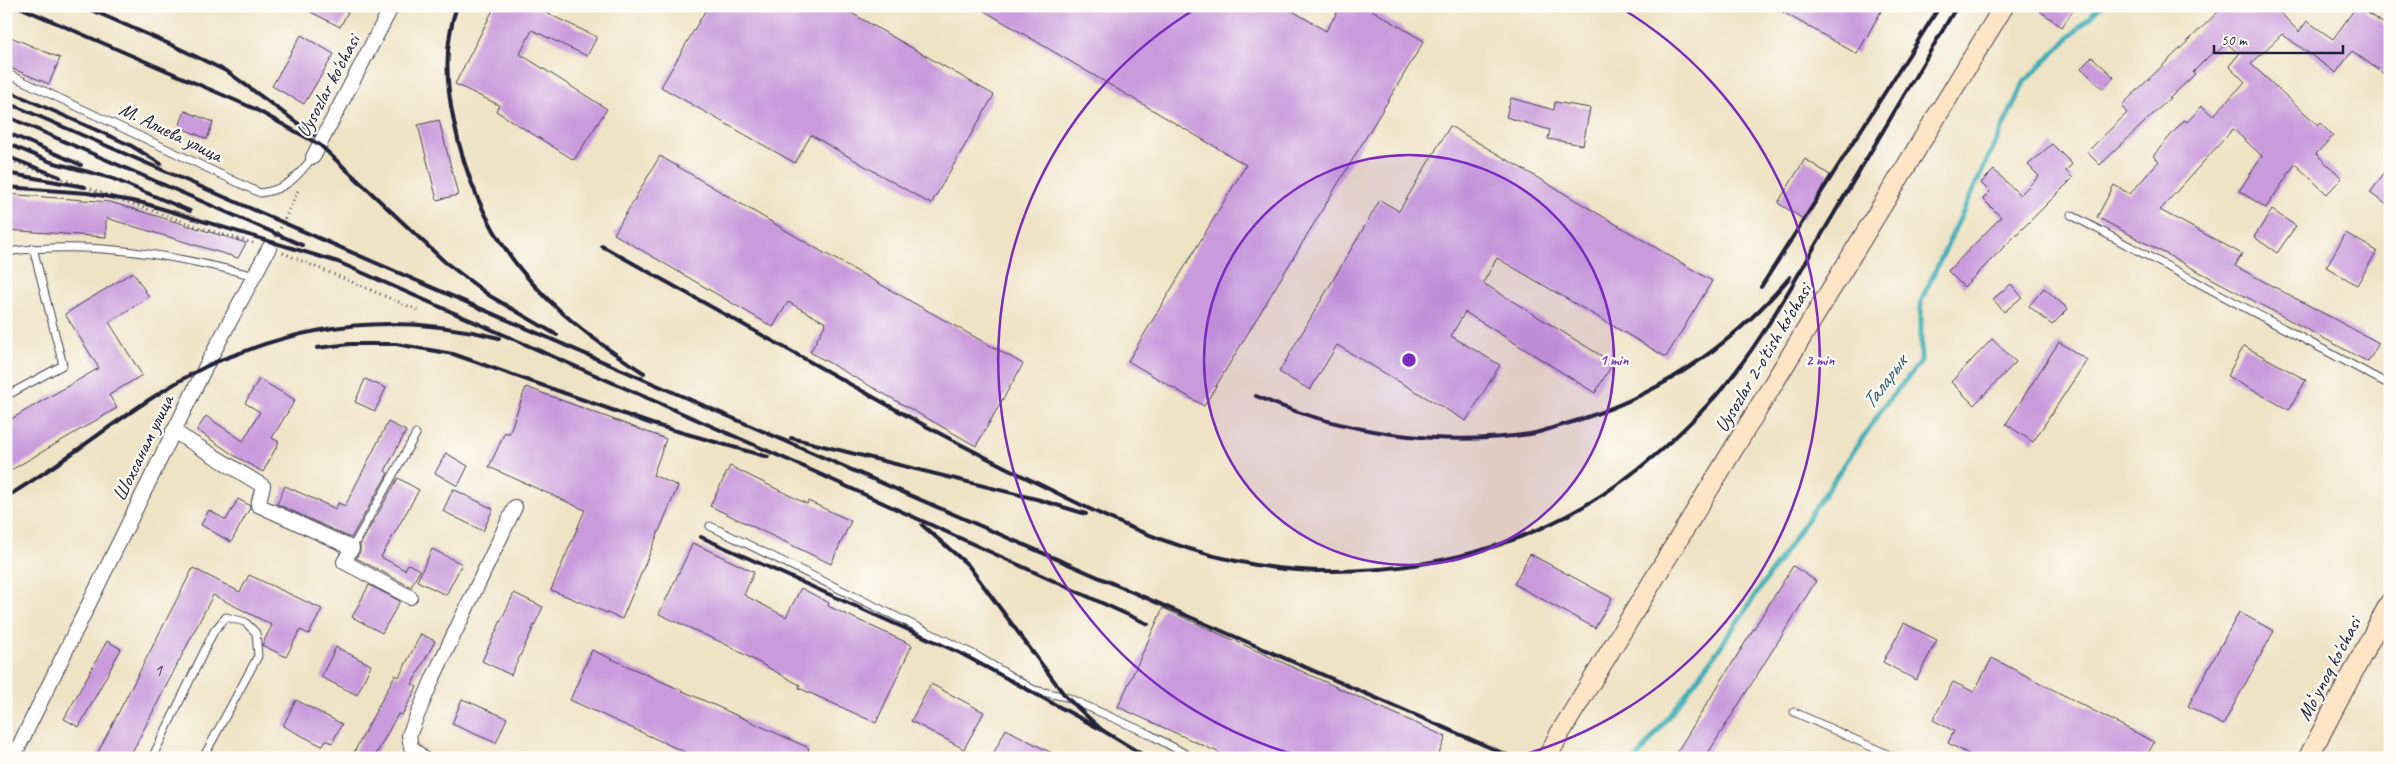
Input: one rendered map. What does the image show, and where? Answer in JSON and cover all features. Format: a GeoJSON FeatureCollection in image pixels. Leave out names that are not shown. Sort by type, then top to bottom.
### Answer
{"type":"FeatureCollection","features":[{"type":"Feature","properties":{"kind":"street","name":"Uysozlar ko'chasi"},"geometry":{"type":"LineString","coordinates":[[313,157],[392,6]]}},
{"type":"Feature","properties":{"kind":"street","name":"Uysozlar 2-o'tish ko'chasi"},"geometry":{"type":"LineString","coordinates":[[1548,758],[1560,733],[2004,6]]}},
{"type":"Feature","properties":{"kind":"street","name":"Шохсанам улица"},"geometry":{"type":"LineString","coordinates":[[12,758],[174,431],[269,248]]}},
{"type":"Feature","properties":{"kind":"street"},"geometry":{"type":"LineString","coordinates":[[174,431],[263,486],[258,504],[352,548],[344,562],[410,597]]}},
{"type":"Feature","properties":{"kind":"street"},"geometry":{"type":"LineString","coordinates":[[422,758],[411,747],[409,735],[433,678],[515,507]]}},
{"type":"Feature","properties":{"kind":"street","name":"Moʻynoq ko'chasi"},"geometry":{"type":"LineString","coordinates":[[2308,758],[2390,602]]}},
{"type":"Feature","properties":{"kind":"lane","name":"М. Алиева улица"},"geometry":{"type":"LineString","coordinates":[[6,73],[260,193],[275,191],[288,184],[313,157]]}},
{"type":"Feature","properties":{"kind":"lane"},"geometry":{"type":"LineString","coordinates":[[2071,215],[2390,385]]}},
{"type":"Feature","properties":{"kind":"lane"},"geometry":{"type":"LineString","coordinates":[[6,252],[33,248],[108,248],[192,260],[255,276]]}},
{"type":"Feature","properties":{"kind":"lane"},"geometry":{"type":"LineString","coordinates":[[6,396],[63,365],[33,248]]}},
{"type":"Feature","properties":{"kind":"lane"},"geometry":{"type":"LineString","coordinates":[[352,548],[416,434]]}},
{"type":"Feature","properties":{"kind":"lane"},"geometry":{"type":"LineString","coordinates":[[710,526],[975,655],[1034,690],[1066,697],[1147,733],[1193,758]]}},
{"type":"Feature","properties":{"kind":"lane"},"geometry":{"type":"LineString","coordinates":[[152,758],[214,631],[226,617],[245,622],[256,633],[258,656],[203,758]]}},
{"type":"Feature","properties":{"kind":"lane"},"geometry":{"type":"LineString","coordinates":[[1794,712],[1896,758]]}},
{"type":"Feature","properties":{"kind":"path"},"geometry":{"type":"LineString","coordinates":[[6,159],[204,229],[269,248],[420,311]]}},
{"type":"Feature","properties":{"kind":"path"},"geometry":{"type":"LineString","coordinates":[[269,248],[302,182]]}},
{"type":"Feature","properties":{"kind":"building"},"geometry":{"type":"Polygon","coordinates":[[[299,6],[336,6],[348,12],[340,27],[299,6]]]}},
{"type":"Feature","properties":{"kind":"building"},"geometry":{"type":"Polygon","coordinates":[[[495,6],[532,6],[597,37],[587,56],[532,30],[520,54],[607,109],[574,160],[496,111],[499,105],[455,84],[495,6]]]}},
{"type":"Feature","properties":{"kind":"building"},"geometry":{"type":"Polygon","coordinates":[[[708,6],[839,6],[994,95],[931,204],[811,135],[795,163],[661,87],[708,6]]]}},
{"type":"Feature","properties":{"kind":"building"},"geometry":{"type":"Polygon","coordinates":[[[976,6],[1284,6],[1326,31],[1341,6],[1365,6],[1424,41],[1204,406],[1128,361],[1246,165],[976,6]]]}},
{"type":"Feature","properties":{"kind":"building"},"geometry":{"type":"Polygon","coordinates":[[[1772,6],[1884,6],[1857,54],[1772,6]]]}},
{"type":"Feature","properties":{"kind":"building"},"geometry":{"type":"Polygon","coordinates":[[[2033,6],[2076,6],[2062,27],[2033,6]]]}},
{"type":"Feature","properties":{"kind":"building"},"geometry":{"type":"Polygon","coordinates":[[[2224,6],[2274,6],[2299,32],[2307,21],[2333,39],[2357,6],[2390,28],[2390,78],[2352,51],[2336,73],[2282,34],[2251,64],[2318,125],[2320,123],[2333,136],[2316,154],[2342,178],[2327,194],[2295,164],[2266,208],[2239,191],[2262,156],[2233,129],[2160,210],[2242,254],[2235,266],[2379,343],[2368,362],[2097,217],[2114,185],[2130,194],[2159,161],[2153,156],[2184,120],[2187,122],[2202,106],[2213,116],[2245,82],[2229,66],[2239,54],[2227,43],[2216,53],[2214,51],[2193,72],[2195,74],[2100,165],[2087,152],[2127,113],[2121,106],[2224,6]]]}},
{"type":"Feature","properties":{"kind":"building"},"geometry":{"type":"Polygon","coordinates":[[[6,35],[60,58],[49,84],[6,66],[6,35]]]}},
{"type":"Feature","properties":{"kind":"building"},"geometry":{"type":"Polygon","coordinates":[[[301,35],[334,54],[304,104],[272,86],[301,35]]]}},
{"type":"Feature","properties":{"kind":"building"},"geometry":{"type":"Polygon","coordinates":[[[2092,57],[2114,77],[2103,89],[2081,68],[2092,57]]]}},
{"type":"Feature","properties":{"kind":"building"},"geometry":{"type":"Polygon","coordinates":[[[1511,98],[1554,110],[1555,102],[1590,108],[1583,145],[1548,139],[1550,130],[1506,117],[1511,98]]]}},
{"type":"Feature","properties":{"kind":"building"},"geometry":{"type":"Polygon","coordinates":[[[185,111],[213,122],[207,139],[179,127],[185,111]]]}},
{"type":"Feature","properties":{"kind":"building"},"geometry":{"type":"Polygon","coordinates":[[[439,120],[458,195],[437,200],[418,125],[439,120]]]}},
{"type":"Feature","properties":{"kind":"building"},"geometry":{"type":"Polygon","coordinates":[[[1450,126],[1712,281],[1666,357],[1497,258],[1483,283],[1613,363],[1595,393],[1465,312],[1451,336],[1500,365],[1466,421],[1337,345],[1310,390],[1279,372],[1380,200],[1399,211],[1450,126]]]}},
{"type":"Feature","properties":{"kind":"building"},"geometry":{"type":"Polygon","coordinates":[[[2052,144],[2072,164],[2066,171],[2073,178],[1964,287],[1948,271],[2001,217],[1983,199],[1990,192],[1981,183],[1994,170],[2020,195],[2039,176],[2028,165],[2052,144]]]}},
{"type":"Feature","properties":{"kind":"building"},"geometry":{"type":"Polygon","coordinates":[[[660,156],[819,250],[1023,364],[976,446],[810,352],[826,323],[788,302],[773,327],[614,234],[660,156]]]}},
{"type":"Feature","properties":{"kind":"building"},"geometry":{"type":"Polygon","coordinates":[[[1805,159],[1830,175],[1803,219],[1778,203],[1805,159]]]}},
{"type":"Feature","properties":{"kind":"building"},"geometry":{"type":"Polygon","coordinates":[[[2390,165],[2390,207],[2370,193],[2390,165]]]}},
{"type":"Feature","properties":{"kind":"building"},"geometry":{"type":"Polygon","coordinates":[[[6,194],[110,202],[246,243],[238,258],[106,218],[106,237],[6,230],[6,194]]]}},
{"type":"Feature","properties":{"kind":"building"},"geometry":{"type":"Polygon","coordinates":[[[2272,210],[2296,226],[2277,253],[2254,237],[2272,210]]]}},
{"type":"Feature","properties":{"kind":"building"},"geometry":{"type":"Polygon","coordinates":[[[2346,233],[2377,251],[2357,285],[2326,267],[2346,233]]]}},
{"type":"Feature","properties":{"kind":"building"},"geometry":{"type":"Polygon","coordinates":[[[133,272],[149,297],[109,322],[142,375],[109,395],[117,408],[6,473],[6,422],[99,368],[65,314],[133,272]]]}},
{"type":"Feature","properties":{"kind":"building"},"geometry":{"type":"Polygon","coordinates":[[[2011,284],[2022,297],[2004,312],[1993,299],[2011,284]]]}},
{"type":"Feature","properties":{"kind":"building"},"geometry":{"type":"Polygon","coordinates":[[[2044,288],[2068,309],[2052,325],[2029,306],[2044,288]]]}},
{"type":"Feature","properties":{"kind":"building"},"geometry":{"type":"Polygon","coordinates":[[[1992,339],[2016,362],[1974,405],[1951,382],[1992,339]]]}},
{"type":"Feature","properties":{"kind":"building"},"geometry":{"type":"Polygon","coordinates":[[[2059,342],[2087,360],[2033,442],[2006,424],[2059,342]]]}},
{"type":"Feature","properties":{"kind":"building"},"geometry":{"type":"Polygon","coordinates":[[[2244,346],[2306,380],[2289,410],[2227,376],[2244,346]]]}},
{"type":"Feature","properties":{"kind":"building"},"geometry":{"type":"Polygon","coordinates":[[[259,379],[295,400],[272,438],[279,442],[263,472],[235,456],[197,430],[206,416],[243,441],[260,412],[245,403],[259,379]]]}},
{"type":"Feature","properties":{"kind":"building"},"geometry":{"type":"Polygon","coordinates":[[[365,379],[386,388],[375,411],[355,402],[365,379]]]}},
{"type":"Feature","properties":{"kind":"building"},"geometry":{"type":"Polygon","coordinates":[[[526,387],[666,439],[653,475],[678,486],[622,619],[551,590],[585,510],[489,467],[505,432],[509,434],[526,387]]]}},
{"type":"Feature","properties":{"kind":"building"},"geometry":{"type":"Polygon","coordinates":[[[388,422],[406,431],[385,471],[388,473],[351,538],[277,504],[285,486],[336,509],[338,503],[345,506],[388,422]]]}},
{"type":"Feature","properties":{"kind":"building"},"geometry":{"type":"Polygon","coordinates":[[[446,453],[468,466],[458,486],[435,473],[446,453]]]}},
{"type":"Feature","properties":{"kind":"building"},"geometry":{"type":"Polygon","coordinates":[[[730,466],[807,504],[808,501],[851,521],[831,564],[710,506],[730,466]]]}},
{"type":"Feature","properties":{"kind":"building"},"geometry":{"type":"Polygon","coordinates":[[[398,478],[419,490],[381,557],[405,570],[408,564],[420,570],[411,587],[356,558],[360,552],[360,545],[398,478]]]}},
{"type":"Feature","properties":{"kind":"building"},"geometry":{"type":"Polygon","coordinates":[[[453,489],[493,509],[483,531],[443,511],[453,489]]]}},
{"type":"Feature","properties":{"kind":"building"},"geometry":{"type":"Polygon","coordinates":[[[238,499],[249,505],[250,508],[231,542],[201,525],[209,510],[226,520],[238,499]]]}},
{"type":"Feature","properties":{"kind":"building"},"geometry":{"type":"Polygon","coordinates":[[[693,543],[754,572],[744,595],[786,617],[801,588],[829,603],[828,606],[912,645],[876,723],[799,688],[800,685],[725,644],[659,614],[693,543]]]}},
{"type":"Feature","properties":{"kind":"building"},"geometry":{"type":"Polygon","coordinates":[[[432,549],[462,564],[446,595],[417,581],[432,549]]]}},
{"type":"Feature","properties":{"kind":"building"},"geometry":{"type":"Polygon","coordinates":[[[1530,554],[1612,598],[1595,628],[1514,584],[1530,554]]]}},
{"type":"Feature","properties":{"kind":"building"},"geometry":{"type":"Polygon","coordinates":[[[1793,566],[1816,581],[1705,758],[1673,758],[1793,566]]]}},
{"type":"Feature","properties":{"kind":"building"},"geometry":{"type":"Polygon","coordinates":[[[193,568],[240,592],[249,575],[322,609],[309,634],[300,630],[286,657],[262,645],[272,625],[213,595],[129,758],[95,758],[193,568]]]}},
{"type":"Feature","properties":{"kind":"building"},"geometry":{"type":"Polygon","coordinates":[[[369,585],[400,601],[382,633],[352,617],[369,585]]]}},
{"type":"Feature","properties":{"kind":"building"},"geometry":{"type":"Polygon","coordinates":[[[514,593],[543,607],[511,675],[482,661],[514,593]]]}},
{"type":"Feature","properties":{"kind":"building"},"geometry":{"type":"Polygon","coordinates":[[[1163,608],[1446,737],[1437,758],[1231,758],[1118,707],[1163,608]]]}},
{"type":"Feature","properties":{"kind":"building"},"geometry":{"type":"Polygon","coordinates":[[[2239,612],[2274,631],[2223,725],[2188,706],[2239,612]]]}},
{"type":"Feature","properties":{"kind":"building"},"geometry":{"type":"Polygon","coordinates":[[[1904,623],[1937,640],[1916,680],[1883,662],[1904,623]]]}},
{"type":"Feature","properties":{"kind":"building"},"geometry":{"type":"Polygon","coordinates":[[[421,634],[435,641],[412,684],[417,687],[402,715],[398,714],[374,758],[351,758],[395,675],[399,677],[421,634]]]}},
{"type":"Feature","properties":{"kind":"building"},"geometry":{"type":"Polygon","coordinates":[[[107,641],[121,649],[79,727],[64,719],[107,641]]]}},
{"type":"Feature","properties":{"kind":"building"},"geometry":{"type":"Polygon","coordinates":[[[336,647],[371,665],[357,695],[321,677],[336,647]]]}},
{"type":"Feature","properties":{"kind":"building"},"geometry":{"type":"Polygon","coordinates":[[[592,650],[809,748],[805,758],[698,758],[570,700],[592,650]]]}},
{"type":"Feature","properties":{"kind":"building"},"geometry":{"type":"Polygon","coordinates":[[[1992,658],[2154,742],[2146,758],[1976,758],[1948,743],[1954,731],[1933,720],[1953,682],[1974,692],[1992,658]]]}},
{"type":"Feature","properties":{"kind":"building"},"geometry":{"type":"Polygon","coordinates":[[[931,684],[984,712],[964,749],[911,721],[931,684]]]}},
{"type":"Feature","properties":{"kind":"building"},"geometry":{"type":"Polygon","coordinates":[[[462,699],[507,718],[496,743],[452,724],[462,699]]]}},
{"type":"Feature","properties":{"kind":"building"},"geometry":{"type":"Polygon","coordinates":[[[296,700],[342,724],[332,743],[326,740],[322,746],[283,726],[296,700]]]}},
{"type":"Feature","properties":{"kind":"building"},"geometry":{"type":"Polygon","coordinates":[[[1006,729],[1061,758],[991,758],[1006,729]]]}},
{"type":"Feature","properties":{"kind":"waterway","name":"Таларык"},"geometry":{"type":"LineString","coordinates":[[1637,758],[1710,662],[1887,402],[1921,362],[1921,301],[2024,82],[2101,6]]}},
{"type":"Feature","properties":{"kind":"railway"},"geometry":{"type":"LineString","coordinates":[[17,6],[253,108],[320,145],[445,262],[490,296],[557,335]]}},
{"type":"Feature","properties":{"kind":"railway"},"geometry":{"type":"LineString","coordinates":[[82,6],[228,72],[314,135]]}},
{"type":"Feature","properties":{"kind":"railway"},"geometry":{"type":"LineString","coordinates":[[457,6],[448,49],[449,93],[465,165],[480,204],[498,238],[520,269],[546,297],[575,324],[644,373]]}},
{"type":"Feature","properties":{"kind":"railway"},"geometry":{"type":"LineString","coordinates":[[1761,287],[1940,6]]}},
{"type":"Feature","properties":{"kind":"railway"},"geometry":{"type":"LineString","coordinates":[[602,246],[950,439],[1091,510],[1162,540],[1236,561],[1290,569],[1362,570],[1430,562],[1477,552],[1522,537],[1564,517],[1604,494],[1642,466],[1679,434],[1714,398],[1744,360],[1772,319],[1957,6]]}},
{"type":"Feature","properties":{"kind":"railway"},"geometry":{"type":"LineString","coordinates":[[6,90],[130,145],[161,164]]}},
{"type":"Feature","properties":{"kind":"railway"},"geometry":{"type":"LineString","coordinates":[[6,102],[1514,758]]}},
{"type":"Feature","properties":{"kind":"railway"},"geometry":{"type":"LineString","coordinates":[[6,116],[302,245]]}},
{"type":"Feature","properties":{"kind":"railway"},"geometry":{"type":"LineString","coordinates":[[6,132],[81,165]]}},
{"type":"Feature","properties":{"kind":"railway"},"geometry":{"type":"LineString","coordinates":[[6,143],[51,162],[111,178],[190,211]]}},
{"type":"Feature","properties":{"kind":"railway"},"geometry":{"type":"LineString","coordinates":[[6,156],[60,177]]}},
{"type":"Feature","properties":{"kind":"railway"},"geometry":{"type":"LineString","coordinates":[[6,173],[85,187]]}},
{"type":"Feature","properties":{"kind":"railway"},"geometry":{"type":"LineString","coordinates":[[6,187],[87,193],[143,203],[338,262],[802,466],[1148,624]]}},
{"type":"Feature","properties":{"kind":"railway"},"geometry":{"type":"LineString","coordinates":[[1256,396],[1322,419],[1390,434],[1460,439],[1495,438],[1534,433],[1599,413],[1660,385],[1689,367],[1743,326],[1790,277]]}},
{"type":"Feature","properties":{"kind":"railway"},"geometry":{"type":"LineString","coordinates":[[6,497],[179,381],[214,363],[272,342],[336,328],[401,324],[434,326],[499,338]]}},
{"type":"Feature","properties":{"kind":"railway"},"geometry":{"type":"LineString","coordinates":[[317,348],[350,344],[396,344],[453,354],[652,424],[768,457]]}},
{"type":"Feature","properties":{"kind":"railway"},"geometry":{"type":"LineString","coordinates":[[791,438],[1040,500],[1086,514]]}},
{"type":"Feature","properties":{"kind":"railway"},"geometry":{"type":"LineString","coordinates":[[922,525],[968,565],[1066,697],[1102,730],[1148,758]]}},
{"type":"Feature","properties":{"kind":"railway"},"geometry":{"type":"LineString","coordinates":[[701,537],[960,653],[1102,730]]}}]}
